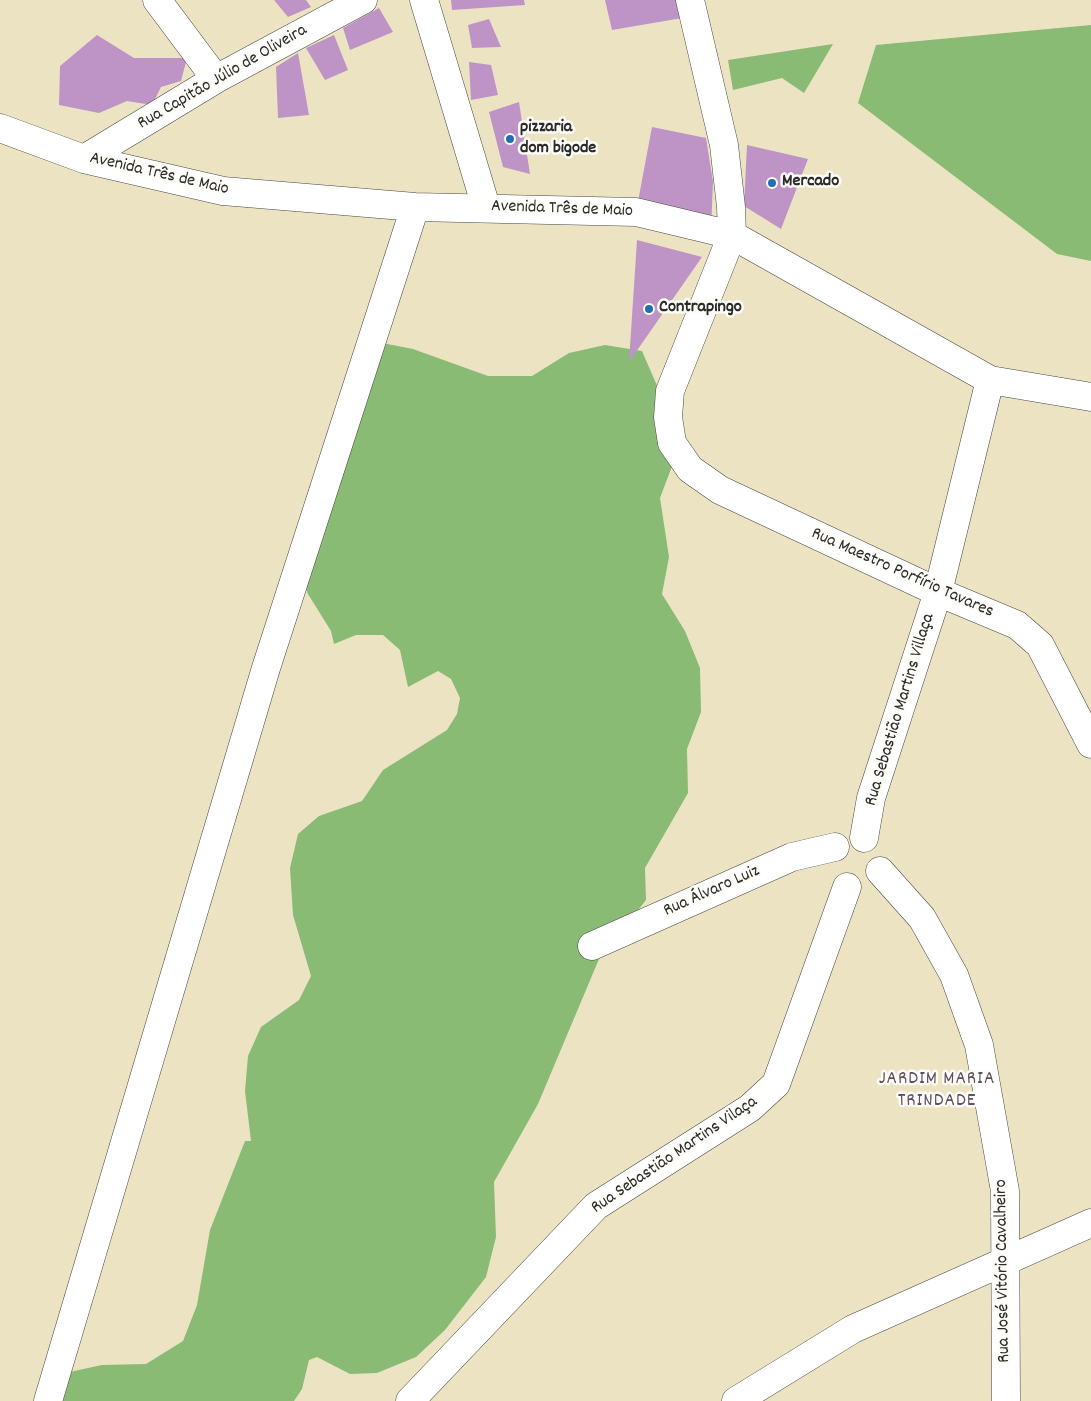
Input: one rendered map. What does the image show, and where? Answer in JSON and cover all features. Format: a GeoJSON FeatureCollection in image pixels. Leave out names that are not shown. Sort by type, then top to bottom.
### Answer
{"type":"FeatureCollection","features":[{"type":"Feature","properties":{"kind":"street"},"geometry":{"type":"LineString","coordinates":[[157,0],[216,79]]}},
{"type":"Feature","properties":{"kind":"street","name":"Rua Capitão Júlio de Oliveira"},"geometry":{"type":"LineString","coordinates":[[84,158],[216,79],[363,0]]}},
{"type":"Feature","properties":{"kind":"street"},"geometry":{"type":"LineString","coordinates":[[424,0],[486,207]]}},
{"type":"Feature","properties":{"kind":"street"},"geometry":{"type":"LineString","coordinates":[[690,0],[724,145],[732,207],[732,235]]}},
{"type":"Feature","properties":{"kind":"street","name":"Avenida Três de Maio"},"geometry":{"type":"LineString","coordinates":[[0,128],[84,158],[223,191],[415,207],[486,207],[636,212],[732,235],[990,380],[1079,394]]}},
{"type":"Feature","properties":{"kind":"street"},"geometry":{"type":"LineString","coordinates":[[48,1401],[266,668],[415,207]]}},
{"type":"Feature","properties":{"kind":"street","name":"Rua Maestro Porfírio Tavares"},"geometry":{"type":"LineString","coordinates":[[732,235],[670,391],[668,417],[672,443],[690,469],[720,490],[938,592],[1017,625],[1040,646],[1091,744]]}},
{"type":"Feature","properties":{"kind":"street","name":"Rua Sebastião Martins Villaça"},"geometry":{"type":"LineString","coordinates":[[864,838],[871,798],[938,592],[990,380]]}},
{"type":"Feature","properties":{"kind":"street"},"geometry":{"type":"LineString","coordinates":[[1079,394],[1091,409]]}},
{"type":"Feature","properties":{"kind":"street"},"geometry":{"type":"LineString","coordinates":[[848,838],[864,838],[877,847],[880,854],[880,870],[877,878],[864,888],[848,887],[840,884],[831,870],[830,862],[834,847],[848,838]]}},
{"type":"Feature","properties":{"kind":"street","name":"Rua Álvaro Luiz"},"geometry":{"type":"LineString","coordinates":[[592,946],[792,857],[834,847]]}},
{"type":"Feature","properties":{"kind":"street","name":"Rua José Vitório Cavalheiro"},"geometry":{"type":"LineString","coordinates":[[880,870],[922,918],[932,935],[954,976],[980,1045],[1005,1191],[1006,1401]]}},
{"type":"Feature","properties":{"kind":"street","name":"Rua Sebastião Martins Vilaça"},"geometry":{"type":"LineString","coordinates":[[410,1401],[596,1206],[750,1108],[776,1084],[848,887]]}},
{"type":"Feature","properties":{"kind":"street"},"geometry":{"type":"LineString","coordinates":[[736,1401],[853,1329],[1091,1223]]}},
{"type":"Feature","properties":{"kind":"green space"},"geometry":{"type":"Polygon","coordinates":[[[1091,25],[1091,261],[1057,254],[858,103],[876,45],[1091,25]]]}},
{"type":"Feature","properties":{"kind":"green space"},"geometry":{"type":"Polygon","coordinates":[[[833,44],[804,93],[782,78],[733,90],[728,60],[833,44]]]}},
{"type":"Feature","properties":{"kind":"green space"},"geometry":{"type":"Polygon","coordinates":[[[377,342],[413,349],[488,376],[532,376],[569,353],[605,345],[642,351],[658,388],[674,461],[660,498],[669,557],[662,594],[685,631],[700,668],[701,712],[687,749],[688,793],[645,868],[646,900],[599,959],[538,1104],[494,1182],[496,1237],[486,1277],[445,1330],[416,1357],[377,1373],[350,1374],[317,1357],[309,1360],[302,1389],[294,1401],[50,1401],[65,1373],[102,1365],[146,1364],[183,1341],[197,1305],[210,1230],[245,1141],[251,1141],[245,1091],[248,1056],[261,1027],[299,1000],[311,976],[293,915],[290,868],[298,834],[319,816],[362,801],[383,770],[447,730],[457,714],[460,698],[451,679],[438,671],[408,687],[400,650],[383,635],[356,635],[334,644],[331,631],[308,594],[295,565],[377,342]]]}},
{"type":"Feature","properties":{"kind":"building"},"geometry":{"type":"Polygon","coordinates":[[[274,0],[306,0],[311,7],[288,17],[274,0]]]}},
{"type":"Feature","properties":{"kind":"building"},"geometry":{"type":"Polygon","coordinates":[[[451,0],[524,0],[525,5],[452,10],[451,0]]]}},
{"type":"Feature","properties":{"kind":"building"},"geometry":{"type":"Polygon","coordinates":[[[605,0],[690,0],[694,16],[612,30],[605,0]]]}},
{"type":"Feature","properties":{"kind":"building"},"geometry":{"type":"Polygon","coordinates":[[[379,8],[393,32],[350,50],[343,28],[379,8]]]}},
{"type":"Feature","properties":{"kind":"building"},"geometry":{"type":"Polygon","coordinates":[[[489,19],[501,47],[472,48],[468,25],[489,19]]]}},
{"type":"Feature","properties":{"kind":"building"},"geometry":{"type":"Polygon","coordinates":[[[97,35],[134,58],[187,58],[181,81],[161,87],[152,105],[127,101],[99,113],[59,105],[60,66],[97,35]]]}},
{"type":"Feature","properties":{"kind":"building"},"geometry":{"type":"Polygon","coordinates":[[[334,35],[348,70],[325,80],[306,48],[334,35]]]}},
{"type":"Feature","properties":{"kind":"building"},"geometry":{"type":"Polygon","coordinates":[[[298,53],[309,115],[278,118],[276,67],[298,53]]]}},
{"type":"Feature","properties":{"kind":"building"},"geometry":{"type":"Polygon","coordinates":[[[469,62],[491,65],[498,95],[471,100],[469,62]]]}},
{"type":"Feature","properties":{"kind":"building","name":"pizzaria dom bigode"},"geometry":{"type":"Polygon","coordinates":[[[519,102],[530,174],[503,167],[489,112],[519,102]]]}},
{"type":"Feature","properties":{"kind":"building"},"geometry":{"type":"Polygon","coordinates":[[[652,127],[706,138],[713,182],[711,230],[636,212],[652,127]]]}},
{"type":"Feature","properties":{"kind":"building","name":"Mercado"},"geometry":{"type":"Polygon","coordinates":[[[747,145],[808,159],[781,229],[744,206],[747,145]]]}},
{"type":"Feature","properties":{"kind":"building","name":"Contrapingo"},"geometry":{"type":"Polygon","coordinates":[[[637,240],[702,257],[629,362],[637,240]]]}},
{"type":"Feature","properties":{"kind":"place","name":"pizzaria dom bigode"},"geometry":{"type":"Point","coordinates":[510,139]}},
{"type":"Feature","properties":{"kind":"place","name":"Mercado"},"geometry":{"type":"Point","coordinates":[772,183]}},
{"type":"Feature","properties":{"kind":"place","name":"Contrapingo"},"geometry":{"type":"Point","coordinates":[649,309]}},
{"type":"Feature","properties":{"kind":"district","name":"JARDIM MARIA TRINDADE"},"geometry":{"type":"Point","coordinates":[937,1091]}}]}
